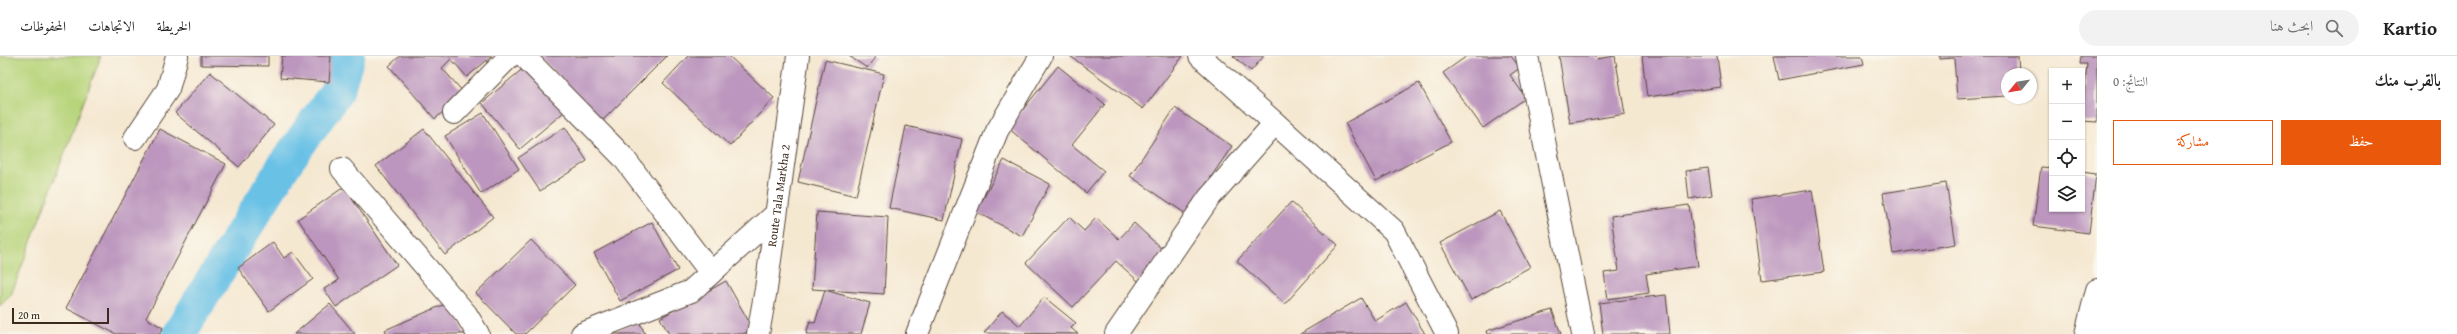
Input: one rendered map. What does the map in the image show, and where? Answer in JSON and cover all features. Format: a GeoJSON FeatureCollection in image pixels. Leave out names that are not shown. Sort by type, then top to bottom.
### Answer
{"type":"FeatureCollection","features":[{"type":"Feature","properties":{"kind":"street"},"geometry":{"type":"LineString","coordinates":[[135,138],[168,89],[177,56]]}},
{"type":"Feature","properties":{"kind":"street"},"geometry":{"type":"LineString","coordinates":[[454,113],[510,56]]}},
{"type":"Feature","properties":{"kind":"street"},"geometry":{"type":"LineString","coordinates":[[524,56],[623,157],[711,273]]}},
{"type":"Feature","properties":{"kind":"street","name":"Route Tala Markha 2"},"geometry":{"type":"LineString","coordinates":[[758,334],[798,56]]}},
{"type":"Feature","properties":{"kind":"street"},"geometry":{"type":"LineString","coordinates":[[917,334],[997,131],[1041,56]]}},
{"type":"Feature","properties":{"kind":"street"},"geometry":{"type":"LineString","coordinates":[[1200,56],[1394,231],[1447,334]]}},
{"type":"Feature","properties":{"kind":"street"},"geometry":{"type":"LineString","coordinates":[[1527,56],[1583,334]]}},
{"type":"Feature","properties":{"kind":"street"},"geometry":{"type":"LineString","coordinates":[[1116,334],[1209,198],[1275,123]]}},
{"type":"Feature","properties":{"kind":"street"},"geometry":{"type":"LineString","coordinates":[[342,169],[466,314],[478,334]]}},
{"type":"Feature","properties":{"kind":"street"},"geometry":{"type":"LineString","coordinates":[[582,334],[691,291],[776,214]]}},
{"type":"Feature","properties":{"kind":"street"},"geometry":{"type":"LineString","coordinates":[[2086,334],[2097,290]]}},
{"type":"Feature","properties":{"kind":"green space"},"geometry":{"type":"Polygon","coordinates":[[[0,56],[101,56],[11,295],[0,306],[0,56]]]}},
{"type":"Feature","properties":{"kind":"building"},"geometry":{"type":"Polygon","coordinates":[[[201,56],[268,56],[268,66],[201,65],[201,56]]]}},
{"type":"Feature","properties":{"kind":"building"},"geometry":{"type":"Polygon","coordinates":[[[282,56],[331,56],[329,82],[280,78],[282,56]]]}},
{"type":"Feature","properties":{"kind":"building"},"geometry":{"type":"Polygon","coordinates":[[[400,56],[492,56],[467,77],[451,59],[442,68],[464,93],[435,119],[389,66],[400,56]]]}},
{"type":"Feature","properties":{"kind":"building"},"geometry":{"type":"Polygon","coordinates":[[[539,56],[667,56],[603,120],[539,56]]]}},
{"type":"Feature","properties":{"kind":"building"},"geometry":{"type":"Polygon","coordinates":[[[688,56],[729,56],[774,98],[730,146],[663,83],[688,56]]]}},
{"type":"Feature","properties":{"kind":"building"},"geometry":{"type":"Polygon","coordinates":[[[849,56],[876,56],[867,68],[849,56]]]}},
{"type":"Feature","properties":{"kind":"building"},"geometry":{"type":"Polygon","coordinates":[[[1070,56],[1183,56],[1143,109],[1070,56]]]}},
{"type":"Feature","properties":{"kind":"building"},"geometry":{"type":"Polygon","coordinates":[[[1233,56],[1264,56],[1251,71],[1233,56]]]}},
{"type":"Feature","properties":{"kind":"building"},"geometry":{"type":"Polygon","coordinates":[[[1467,56],[1511,56],[1520,68],[1510,75],[1526,98],[1483,128],[1443,73],[1467,56]]]}},
{"type":"Feature","properties":{"kind":"building"},"geometry":{"type":"Polygon","coordinates":[[[1559,56],[1596,56],[1597,59],[1615,56],[1625,114],[1570,123],[1559,56]]]}},
{"type":"Feature","properties":{"kind":"building"},"geometry":{"type":"Polygon","coordinates":[[[1642,56],[1717,56],[1721,87],[1647,97],[1642,56]]]}},
{"type":"Feature","properties":{"kind":"building"},"geometry":{"type":"Polygon","coordinates":[[[1774,56],[1862,56],[1864,64],[1779,80],[1774,56]]]}},
{"type":"Feature","properties":{"kind":"building"},"geometry":{"type":"Polygon","coordinates":[[[1940,56],[2018,56],[2019,68],[2001,68],[2001,96],[1957,99],[1954,58],[1940,59],[1940,56]]]}},
{"type":"Feature","properties":{"kind":"building"},"geometry":{"type":"Polygon","coordinates":[[[2081,56],[2097,56],[2097,122],[2085,121],[2085,87],[2087,64],[2080,64],[2081,56]]]}},
{"type":"Feature","properties":{"kind":"building"},"geometry":{"type":"Polygon","coordinates":[[[825,60],[884,74],[856,196],[798,182],[825,60]]]}},
{"type":"Feature","properties":{"kind":"building"},"geometry":{"type":"Polygon","coordinates":[[[526,66],[564,112],[520,149],[482,103],[526,66]]]}},
{"type":"Feature","properties":{"kind":"building"},"geometry":{"type":"Polygon","coordinates":[[[1058,66],[1105,104],[1072,145],[1104,171],[1086,193],[1008,128],[1058,66]]]}},
{"type":"Feature","properties":{"kind":"building"},"geometry":{"type":"Polygon","coordinates":[[[210,72],[274,125],[239,167],[175,113],[210,72]]]}},
{"type":"Feature","properties":{"kind":"building"},"geometry":{"type":"Polygon","coordinates":[[[1419,83],[1451,142],[1376,181],[1345,123],[1419,83]]]}},
{"type":"Feature","properties":{"kind":"building"},"geometry":{"type":"Polygon","coordinates":[[[1175,108],[1232,146],[1186,214],[1130,176],[1175,108]]]}},
{"type":"Feature","properties":{"kind":"building"},"geometry":{"type":"Polygon","coordinates":[[[483,113],[519,169],[481,194],[445,136],[483,113]]]}},
{"type":"Feature","properties":{"kind":"building"},"geometry":{"type":"Polygon","coordinates":[[[906,126],[962,139],[944,220],[889,208],[906,126]]]}},
{"type":"Feature","properties":{"kind":"building"},"geometry":{"type":"Polygon","coordinates":[[[565,127],[587,161],[540,191],[518,158],[565,127]]]}},
{"type":"Feature","properties":{"kind":"building"},"geometry":{"type":"Polygon","coordinates":[[[160,129],[226,164],[146,318],[163,328],[160,334],[116,334],[66,308],[160,129]]]}},
{"type":"Feature","properties":{"kind":"building"},"geometry":{"type":"Polygon","coordinates":[[[424,129],[493,217],[445,255],[376,166],[424,129]]]}},
{"type":"Feature","properties":{"kind":"building"},"geometry":{"type":"Polygon","coordinates":[[[1004,160],[1050,184],[1022,236],[976,212],[1004,160]]]}},
{"type":"Feature","properties":{"kind":"building"},"geometry":{"type":"Polygon","coordinates":[[[2041,167],[2049,168],[2049,212],[2085,212],[2085,172],[2096,174],[2089,233],[2033,226],[2041,167]]]}},
{"type":"Feature","properties":{"kind":"building"},"geometry":{"type":"Polygon","coordinates":[[[1708,168],[1712,195],[1689,199],[1686,171],[1708,168]]]}},
{"type":"Feature","properties":{"kind":"building"},"geometry":{"type":"Polygon","coordinates":[[[1946,183],[1956,244],[1893,254],[1883,193],[1946,183]]]}},
{"type":"Feature","properties":{"kind":"building"},"geometry":{"type":"Polygon","coordinates":[[[344,187],[397,265],[336,307],[324,289],[339,280],[298,219],[344,187]]]}},
{"type":"Feature","properties":{"kind":"building"},"geometry":{"type":"Polygon","coordinates":[[[1812,190],[1824,272],[1762,280],[1751,199],[1812,190]]]}},
{"type":"Feature","properties":{"kind":"building"},"geometry":{"type":"Polygon","coordinates":[[[1291,202],[1338,245],[1285,304],[1237,261],[1291,202]]]}},
{"type":"Feature","properties":{"kind":"building"},"geometry":{"type":"Polygon","coordinates":[[[1689,205],[1698,266],[1646,274],[1649,293],[1608,299],[1604,273],[1619,271],[1611,216],[1689,205]]]}},
{"type":"Feature","properties":{"kind":"building"},"geometry":{"type":"Polygon","coordinates":[[[1500,211],[1530,267],[1471,300],[1440,243],[1500,211]]]}},
{"type":"Feature","properties":{"kind":"building"},"geometry":{"type":"Polygon","coordinates":[[[817,212],[888,217],[884,294],[812,289],[817,212]]]}},
{"type":"Feature","properties":{"kind":"building"},"geometry":{"type":"Polygon","coordinates":[[[1069,217],[1084,231],[1096,218],[1119,239],[1134,223],[1165,252],[1138,281],[1116,261],[1073,307],[1026,263],[1069,217]]]}},
{"type":"Feature","properties":{"kind":"building"},"geometry":{"type":"Polygon","coordinates":[[[652,222],[678,270],[620,301],[594,253],[652,222]]]}},
{"type":"Feature","properties":{"kind":"building"},"geometry":{"type":"Polygon","coordinates":[[[531,240],[575,285],[525,334],[516,334],[476,293],[531,240]]]}},
{"type":"Feature","properties":{"kind":"building"},"geometry":{"type":"Polygon","coordinates":[[[273,242],[284,258],[293,252],[313,279],[269,311],[238,268],[273,242]]]}},
{"type":"Feature","properties":{"kind":"building"},"geometry":{"type":"Polygon","coordinates":[[[726,281],[753,329],[743,334],[669,334],[660,318],[726,281]]]}},
{"type":"Feature","properties":{"kind":"building"},"geometry":{"type":"Polygon","coordinates":[[[825,290],[870,303],[861,334],[806,334],[810,321],[815,323],[825,290]]]}},
{"type":"Feature","properties":{"kind":"building"},"geometry":{"type":"Polygon","coordinates":[[[1666,295],[1670,334],[1603,334],[1599,303],[1666,295]]]}},
{"type":"Feature","properties":{"kind":"building"},"geometry":{"type":"Polygon","coordinates":[[[1044,297],[1076,323],[1071,328],[1078,334],[984,333],[1002,311],[1020,326],[1044,297]]]}},
{"type":"Feature","properties":{"kind":"building"},"geometry":{"type":"Polygon","coordinates":[[[1361,298],[1375,321],[1406,302],[1425,334],[1300,334],[1361,298]]]}},
{"type":"Feature","properties":{"kind":"building"},"geometry":{"type":"Polygon","coordinates":[[[452,301],[465,334],[387,334],[385,330],[452,301]]]}},
{"type":"Feature","properties":{"kind":"building"},"geometry":{"type":"Polygon","coordinates":[[[330,304],[355,334],[294,334],[330,304]]]}},
{"type":"Feature","properties":{"kind":"building"},"geometry":{"type":"Polygon","coordinates":[[[1552,310],[1561,334],[1487,334],[1486,331],[1552,310]]]}},
{"type":"Feature","properties":{"kind":"building"},"geometry":{"type":"Polygon","coordinates":[[[639,321],[645,334],[611,334],[639,321]]]}},
{"type":"Feature","properties":{"kind":"waterway"},"geometry":{"type":"LineString","coordinates":[[179,334],[285,164],[337,91],[348,56]]}}]}
